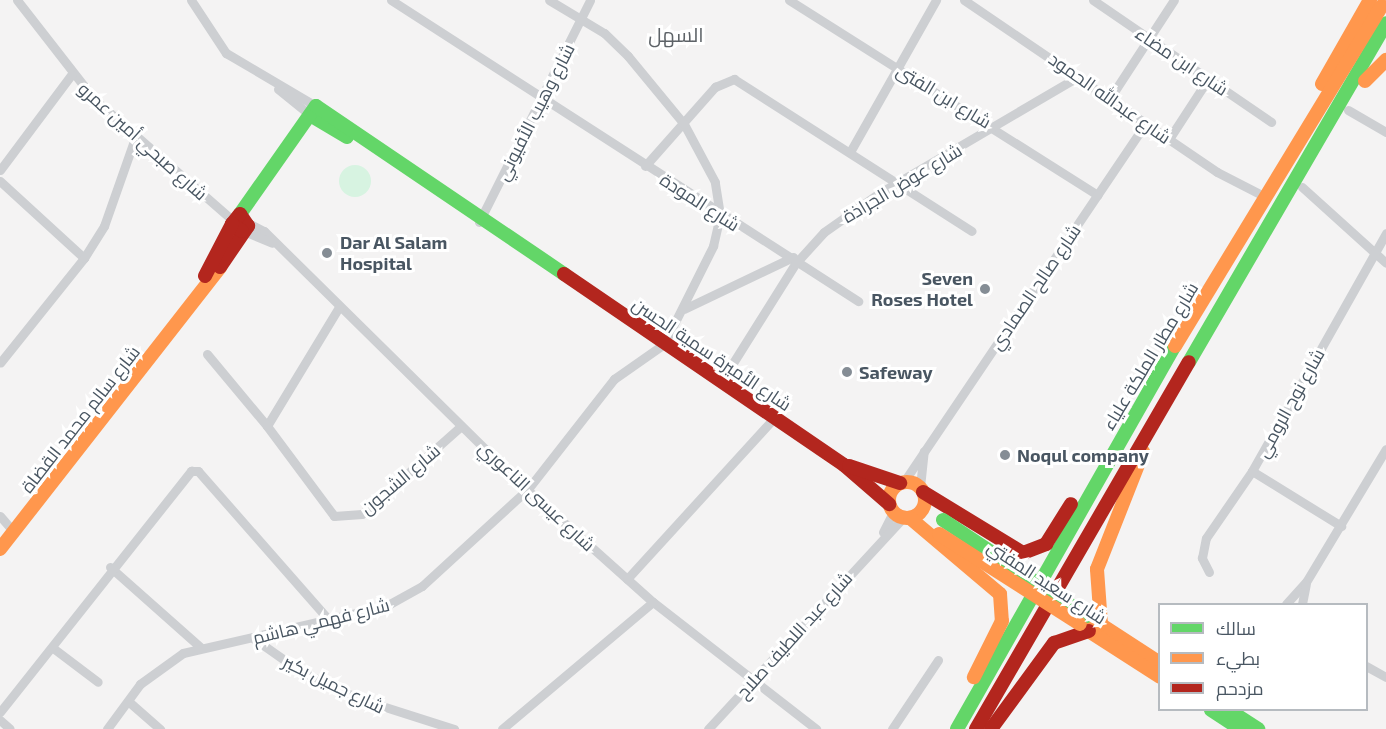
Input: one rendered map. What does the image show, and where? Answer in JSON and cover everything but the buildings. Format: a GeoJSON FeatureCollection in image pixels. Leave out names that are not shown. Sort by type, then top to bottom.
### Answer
{"type":"FeatureCollection","features":[{"type":"Feature","properties":{"kind":"main road"},"geometry":{"type":"LineString","coordinates":[[1225,267],[1236,231],[1371,4]]}},
{"type":"Feature","properties":{"kind":"main road","name":"شارع مطار الملكة علياء"},"geometry":{"type":"LineString","coordinates":[[957,729],[1135,413],[1225,267],[1371,4]]}},
{"type":"Feature","properties":{"kind":"main road","name":"شارع مطار الملكة علياء"},"geometry":{"type":"LineString","coordinates":[[976,729],[1386,23]]}},
{"type":"Feature","properties":{"kind":"main road"},"geometry":{"type":"LineString","coordinates":[[1234,282],[1250,267],[1302,187],[1386,46]]}},
{"type":"Feature","properties":{"kind":"main road"},"geometry":{"type":"LineString","coordinates":[[1365,81],[1386,60]]}},
{"type":"Feature","properties":{"kind":"main road","name":"شارع الأميرة سمية الحسن"},"geometry":{"type":"LineString","coordinates":[[317,113],[844,465],[910,506]]}},
{"type":"Feature","properties":{"kind":"main road","name":"شارع سالم محمد القضاة"},"geometry":{"type":"LineString","coordinates":[[0,549],[188,311],[241,223],[317,113]]}},
{"type":"Feature","properties":{"kind":"main road"},"geometry":{"type":"LineString","coordinates":[[902,483],[891,492],[910,506],[1010,549],[1037,550],[1135,413]]}},
{"type":"Feature","properties":{"kind":"main road"},"geometry":{"type":"LineString","coordinates":[[991,729],[1054,643],[1089,624],[1096,569],[1150,426]]}},
{"type":"Feature","properties":{"kind":"main road","name":"شارع الأميرة سمية الحسن"},"geometry":{"type":"LineString","coordinates":[[844,465],[902,483],[910,506]]}},
{"type":"Feature","properties":{"kind":"main road"},"geometry":{"type":"LineString","coordinates":[[910,506],[929,539],[991,582],[1004,606],[1000,626],[948,729]]}},
{"type":"Feature","properties":{"kind":"main road","name":"شارع سعيد المفتي"},"geometry":{"type":"LineString","coordinates":[[910,506],[943,520],[1158,675]]}},
{"type":"Feature","properties":{"kind":"main road","name":"شارع سعيد المفتي"},"geometry":{"type":"LineString","coordinates":[[910,506],[939,534],[1089,624],[1158,662]]}},
{"type":"Feature","properties":{"kind":"main road"},"geometry":{"type":"LineString","coordinates":[[1213,711],[1240,729]]}},
{"type":"Feature","properties":{"kind":"main road"},"geometry":{"type":"LineString","coordinates":[[1231,711],[1258,729]]}},
{"type":"Feature","properties":{"kind":"street","name":"شارع صبحي أمين عمرو"},"geometry":{"type":"LineString","coordinates":[[16,0],[71,75],[135,138],[241,223]]}},
{"type":"Feature","properties":{"kind":"street","name":"شارع الأميرة سمية الحسن"},"geometry":{"type":"LineString","coordinates":[[191,0],[226,53],[317,113]]}},
{"type":"Feature","properties":{"kind":"street","name":"شارع المودة"},"geometry":{"type":"LineString","coordinates":[[391,0],[792,262],[858,301]]}},
{"type":"Feature","properties":{"kind":"street"},"geometry":{"type":"LineString","coordinates":[[549,0],[582,18],[628,56],[684,124],[708,166],[720,215],[713,246],[684,309],[663,344]]}},
{"type":"Feature","properties":{"kind":"street","name":"شارع وهيب الأفيوني"},"geometry":{"type":"LineString","coordinates":[[480,221],[543,101],[590,0]]}},
{"type":"Feature","properties":{"kind":"street","name":"شارع ابن الفتى"},"geometry":{"type":"LineString","coordinates":[[789,0],[997,128],[1098,195]]}},
{"type":"Feature","properties":{"kind":"street"},"geometry":{"type":"LineString","coordinates":[[850,152],[896,66],[936,0]]}},
{"type":"Feature","properties":{"kind":"street","name":"شارع عبدالله الحمود"},"geometry":{"type":"LineString","coordinates":[[964,0],[1169,139],[1258,193]]}},
{"type":"Feature","properties":{"kind":"street","name":"شارع ابن مضاء"},"geometry":{"type":"LineString","coordinates":[[1093,0],[1271,122]]}},
{"type":"Feature","properties":{"kind":"street"},"geometry":{"type":"LineString","coordinates":[[1110,98],[1174,0]]}},
{"type":"Feature","properties":{"kind":"street"},"geometry":{"type":"LineString","coordinates":[[0,170],[71,75]]}},
{"type":"Feature","properties":{"kind":"street","name":"شارع عوض الجراذة"},"geometry":{"type":"LineString","coordinates":[[721,381],[792,262],[852,210],[997,128],[1079,76]]}},
{"type":"Feature","properties":{"kind":"street"},"geometry":{"type":"LineString","coordinates":[[645,166],[716,87],[734,79],[972,231]]}},
{"type":"Feature","properties":{"kind":"street"},"geometry":{"type":"LineString","coordinates":[[1169,139],[1208,79]]}},
{"type":"Feature","properties":{"kind":"street"},"geometry":{"type":"LineString","coordinates":[[1348,110],[1386,132]]}},
{"type":"Feature","properties":{"kind":"street","name":"شارع صالح الصمادي"},"geometry":{"type":"LineString","coordinates":[[902,483],[1146,123]]}},
{"type":"Feature","properties":{"kind":"street"},"geometry":{"type":"LineString","coordinates":[[0,363],[84,258],[104,226],[135,138]]}},
{"type":"Feature","properties":{"kind":"street"},"geometry":{"type":"LineString","coordinates":[[0,181],[84,258]]}},
{"type":"Feature","properties":{"kind":"street"},"geometry":{"type":"LineString","coordinates":[[1302,187],[1386,263]]}},
{"type":"Feature","properties":{"kind":"street","name":"شارع عيسى الناعوري"},"geometry":{"type":"LineString","coordinates":[[241,223],[274,244],[461,426],[653,602],[750,682],[816,729]]}},
{"type":"Feature","properties":{"kind":"street","name":"شارع نوح الرومي"},"geometry":{"type":"LineString","coordinates":[[1209,572],[1202,558],[1206,538],[1252,471],[1386,233]]}},
{"type":"Feature","properties":{"kind":"street"},"geometry":{"type":"LineString","coordinates":[[684,309],[792,262]]}},
{"type":"Feature","properties":{"kind":"street"},"geometry":{"type":"LineString","coordinates":[[267,426],[339,307]]}},
{"type":"Feature","properties":{"kind":"street","name":"شارع فهمي هاشم"},"geometry":{"type":"LineString","coordinates":[[107,729],[154,672],[200,647],[253,638],[402,599],[450,564],[528,489],[614,379],[663,344]]}},
{"type":"Feature","properties":{"kind":"street","name":"شارع الشجون"},"geometry":{"type":"LineString","coordinates":[[207,354],[267,426],[327,510],[342,519],[362,514],[386,496],[461,426]]}},
{"type":"Feature","properties":{"kind":"street"},"geometry":{"type":"LineString","coordinates":[[627,579],[774,418]]}},
{"type":"Feature","properties":{"kind":"street"},"geometry":{"type":"LineString","coordinates":[[1287,603],[1306,582],[1386,449]]}},
{"type":"Feature","properties":{"kind":"street","name":"شارع صالح الصمادي"},"geometry":{"type":"LineString","coordinates":[[910,506],[924,451]]}},
{"type":"Feature","properties":{"kind":"street"},"geometry":{"type":"LineString","coordinates":[[0,712],[53,648],[110,567],[195,470],[327,618]]}},
{"type":"Feature","properties":{"kind":"street"},"geometry":{"type":"LineString","coordinates":[[1252,471],[1341,526]]}},
{"type":"Feature","properties":{"kind":"street","name":"شارع عبد اللطيف صلاح"},"geometry":{"type":"LineString","coordinates":[[708,729],[910,506]]}},
{"type":"Feature","properties":{"kind":"street"},"geometry":{"type":"LineString","coordinates":[[0,516],[14,532]]}},
{"type":"Feature","properties":{"kind":"street"},"geometry":{"type":"LineString","coordinates":[[110,567],[200,647]]}},
{"type":"Feature","properties":{"kind":"street"},"geometry":{"type":"LineString","coordinates":[[1302,603],[1306,582]]}},
{"type":"Feature","properties":{"kind":"street"},"geometry":{"type":"LineString","coordinates":[[502,729],[653,602]]}},
{"type":"Feature","properties":{"kind":"street","name":"شارع جميل بكير"},"geometry":{"type":"LineString","coordinates":[[253,638],[300,671],[357,698],[454,729]]}},
{"type":"Feature","properties":{"kind":"street"},"geometry":{"type":"LineString","coordinates":[[53,648],[98,682]]}},
{"type":"Feature","properties":{"kind":"street"},"geometry":{"type":"LineString","coordinates":[[892,729],[938,660]]}},
{"type":"Feature","properties":{"kind":"street"},"geometry":{"type":"LineString","coordinates":[[1368,667],[1386,677]]}},
{"type":"Feature","properties":{"kind":"street"},"geometry":{"type":"LineString","coordinates":[[128,701],[160,729]]}},
{"type":"Feature","properties":{"kind":"street"},"geometry":{"type":"LineString","coordinates":[[0,720],[10,729]]}},
{"type":"Feature","properties":{"kind":"green space"},"geometry":{"type":"Polygon","coordinates":[[[355,165],[366,170],[371,181],[366,192],[355,197],[344,192],[339,181],[344,170],[355,165]]]}},
{"type":"Feature","properties":{"kind":"traffic: fast"},"geometry":{"type":"LineString","coordinates":[[1189,362],[1386,23]]}},
{"type":"Feature","properties":{"kind":"traffic: fast"},"geometry":{"type":"LineString","coordinates":[[240,214],[316,106],[564,274]]}},
{"type":"Feature","properties":{"kind":"traffic: fast"},"geometry":{"type":"LineString","coordinates":[[310,115],[347,137]]}},
{"type":"Feature","properties":{"kind":"traffic: fast"},"geometry":{"type":"LineString","coordinates":[[957,729],[1175,346]]}},
{"type":"Feature","properties":{"kind":"traffic: fast"},"geometry":{"type":"LineString","coordinates":[[943,520],[1087,616]]}},
{"type":"Feature","properties":{"kind":"traffic: fast"},"geometry":{"type":"LineString","coordinates":[[1213,711],[1240,729]]}},
{"type":"Feature","properties":{"kind":"traffic: fast"},"geometry":{"type":"LineString","coordinates":[[1231,711],[1258,729]]}},
{"type":"Feature","properties":{"kind":"traffic: slow"},"geometry":{"type":"LineString","coordinates":[[1322,84],[1370,0]]}},
{"type":"Feature","properties":{"kind":"traffic: slow"},"geometry":{"type":"LineString","coordinates":[[1175,346],[1382,6]]}},
{"type":"Feature","properties":{"kind":"traffic: slow"},"geometry":{"type":"LineString","coordinates":[[1365,81],[1386,60]]}},
{"type":"Feature","properties":{"kind":"traffic: slow"},"geometry":{"type":"LineString","coordinates":[[0,549],[220,267]]}},
{"type":"Feature","properties":{"kind":"traffic: slow"},"geometry":{"type":"LineString","coordinates":[[1101,624],[1097,569],[1143,452]]}},
{"type":"Feature","properties":{"kind":"traffic: slow"},"geometry":{"type":"LineString","coordinates":[[907,482],[920,487],[925,500],[920,513],[907,518],[894,513],[889,500],[894,487],[907,482]]}},
{"type":"Feature","properties":{"kind":"traffic: slow"},"geometry":{"type":"LineString","coordinates":[[910,518],[1000,594],[1002,621],[974,677]]}},
{"type":"Feature","properties":{"kind":"traffic: slow"},"geometry":{"type":"LineString","coordinates":[[939,534],[1080,624]]}},
{"type":"Feature","properties":{"kind":"traffic: slow"},"geometry":{"type":"LineString","coordinates":[[1094,620],[1158,662]]}},
{"type":"Feature","properties":{"kind":"traffic: slow"},"geometry":{"type":"LineString","coordinates":[[1081,626],[1158,676]]}},
{"type":"Feature","properties":{"kind":"traffic: jam"},"geometry":{"type":"LineString","coordinates":[[220,267],[248,226],[240,214],[232,224],[242,231]]}},
{"type":"Feature","properties":{"kind":"traffic: jam"},"geometry":{"type":"LineString","coordinates":[[205,276],[232,224]]}},
{"type":"Feature","properties":{"kind":"traffic: jam"},"geometry":{"type":"LineString","coordinates":[[564,274],[844,465],[889,504]]}},
{"type":"Feature","properties":{"kind":"traffic: jam"},"geometry":{"type":"LineString","coordinates":[[976,729],[1189,362]]}},
{"type":"Feature","properties":{"kind":"traffic: jam"},"geometry":{"type":"LineString","coordinates":[[849,466],[900,483]]}},
{"type":"Feature","properties":{"kind":"traffic: jam"},"geometry":{"type":"LineString","coordinates":[[923,492],[1023,553],[1046,544],[1071,504]]}},
{"type":"Feature","properties":{"kind":"traffic: jam"},"geometry":{"type":"LineString","coordinates":[[991,729],[1054,643],[1089,631]]}},
{"type":"Feature","properties":{"kind":"place","name":"Dar Al Salam Hospital"},"geometry":{"type":"Point","coordinates":[327,253]}},
{"type":"Feature","properties":{"kind":"place","name":"Seven Roses Hotel"},"geometry":{"type":"Point","coordinates":[985,289]}},
{"type":"Feature","properties":{"kind":"place","name":"Safeway"},"geometry":{"type":"Point","coordinates":[847,372]}},
{"type":"Feature","properties":{"kind":"place","name":"Noqul company"},"geometry":{"type":"Point","coordinates":[1005,455]}},
{"type":"Feature","properties":{"kind":"district","name":"السهل"},"geometry":{"type":"Point","coordinates":[676,34]}}]}
